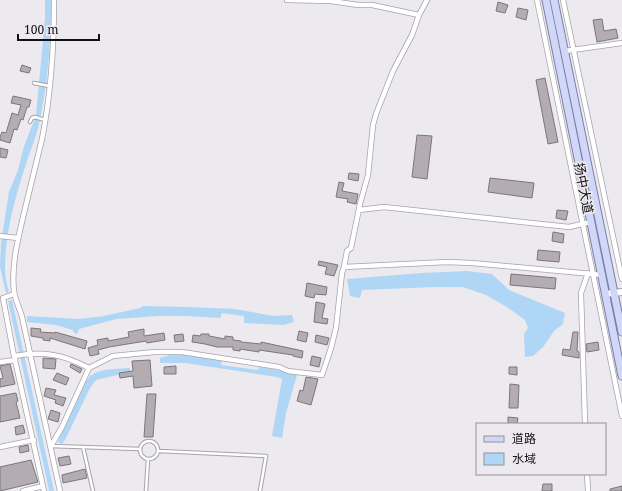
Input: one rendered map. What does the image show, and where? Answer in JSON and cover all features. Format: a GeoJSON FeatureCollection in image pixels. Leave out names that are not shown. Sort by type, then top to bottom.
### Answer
{"type":"FeatureCollection","features":[{"type":"Feature","properties":{"kind":"main road","name":"扬中大道"},"geometry":{"type":"LineString","coordinates":[[546,0],[605,294],[621,364],[622,376]]}},
{"type":"Feature","properties":{"kind":"main road","name":"扬中大道"},"geometry":{"type":"LineString","coordinates":[[554,0],[622,332]]}},
{"type":"Feature","properties":{"kind":"main road"},"geometry":{"type":"LineString","coordinates":[[556,53],[565,51]]}},
{"type":"Feature","properties":{"kind":"street"},"geometry":{"type":"LineString","coordinates":[[54,0],[51,71],[43,119],[42,138],[14,260],[14,294],[22,317],[28,353],[51,446],[60,491]]}},
{"type":"Feature","properties":{"kind":"street"},"geometry":{"type":"LineString","coordinates":[[287,0],[331,1],[358,5],[372,5],[419,15]]}},
{"type":"Feature","properties":{"kind":"street"},"geometry":{"type":"LineString","coordinates":[[51,446],[62,427],[90,368],[113,356],[155,352],[182,352],[272,366],[288,371],[322,375],[336,328],[342,273],[347,251],[351,248],[368,175],[373,125],[376,114],[390,78],[412,35],[419,15],[427,0]]}},
{"type":"Feature","properties":{"kind":"street"},"geometry":{"type":"LineString","coordinates":[[537,0],[583,224],[590,273],[622,416]]}},
{"type":"Feature","properties":{"kind":"street"},"geometry":{"type":"LineString","coordinates":[[563,0],[622,279]]}},
{"type":"Feature","properties":{"kind":"street"},"geometry":{"type":"LineString","coordinates":[[565,51],[622,43]]}},
{"type":"Feature","properties":{"kind":"street"},"geometry":{"type":"LineString","coordinates":[[359,210],[384,207],[569,227],[591,222]]}},
{"type":"Feature","properties":{"kind":"street"},"geometry":{"type":"LineString","coordinates":[[0,236],[18,238]]}},
{"type":"Feature","properties":{"kind":"street"},"geometry":{"type":"LineString","coordinates":[[344,267],[453,262],[610,275]]}},
{"type":"Feature","properties":{"kind":"street"},"geometry":{"type":"LineString","coordinates":[[585,423],[581,294],[590,273]]}},
{"type":"Feature","properties":{"kind":"street"},"geometry":{"type":"LineString","coordinates":[[605,294],[622,292]]}},
{"type":"Feature","properties":{"kind":"street"},"geometry":{"type":"LineString","coordinates":[[14,294],[3,298],[44,489],[23,491]]}},
{"type":"Feature","properties":{"kind":"street"},"geometry":{"type":"LineString","coordinates":[[0,362],[28,353],[49,354],[74,360],[90,368]]}},
{"type":"Feature","properties":{"kind":"street"},"geometry":{"type":"LineString","coordinates":[[0,447],[34,440]]}},
{"type":"Feature","properties":{"kind":"street"},"geometry":{"type":"LineString","coordinates":[[587,475],[588,491]]}},
{"type":"Feature","properties":{"kind":"lane"},"geometry":{"type":"LineString","coordinates":[[34,84],[48,86]]}},
{"type":"Feature","properties":{"kind":"lane"},"geometry":{"type":"LineString","coordinates":[[30,122],[32,118],[35,117],[43,119]]}},
{"type":"Feature","properties":{"kind":"lane"},"geometry":{"type":"LineString","coordinates":[[150,440],[156,444],[159,451],[155,457],[148,459],[142,456],[140,449],[143,442],[150,440]]}},
{"type":"Feature","properties":{"kind":"lane"},"geometry":{"type":"LineString","coordinates":[[51,446],[140,449]]}},
{"type":"Feature","properties":{"kind":"lane"},"geometry":{"type":"LineString","coordinates":[[83,447],[93,491]]}},
{"type":"Feature","properties":{"kind":"lane"},"geometry":{"type":"LineString","coordinates":[[159,451],[266,456],[260,491]]}},
{"type":"Feature","properties":{"kind":"lane"},"geometry":{"type":"LineString","coordinates":[[146,491],[148,459]]}},
{"type":"Feature","properties":{"kind":"water"},"geometry":{"type":"Polygon","coordinates":[[[45,0],[51,0],[50,47],[47,78],[38,129],[11,216],[5,255],[6,280],[9,292],[6,293],[0,267],[1,243],[9,192],[18,170],[24,146],[36,116],[45,18],[45,0]]]}},
{"type":"Feature","properties":{"kind":"water"},"geometry":{"type":"Polygon","coordinates":[[[467,271],[492,274],[509,290],[565,313],[563,324],[554,331],[543,347],[533,356],[525,357],[524,334],[528,328],[525,320],[507,307],[486,295],[463,287],[434,287],[362,290],[360,298],[350,296],[347,279],[422,273],[467,271]]]}},
{"type":"Feature","properties":{"kind":"water"},"geometry":{"type":"Polygon","coordinates":[[[12,300],[54,491],[48,491],[8,301],[12,300]]]}},
{"type":"Feature","properties":{"kind":"water"},"geometry":{"type":"Polygon","coordinates":[[[143,306],[235,309],[273,316],[292,315],[294,322],[283,325],[244,323],[244,316],[222,313],[220,318],[158,316],[116,319],[79,329],[77,334],[73,332],[73,330],[56,325],[27,322],[27,316],[79,319],[104,316],[143,306]]]}},
{"type":"Feature","properties":{"kind":"water"},"geometry":{"type":"Polygon","coordinates":[[[170,355],[185,355],[222,361],[221,365],[258,370],[259,367],[297,375],[286,413],[282,438],[272,436],[282,379],[185,363],[160,363],[160,358],[170,355]]]}},
{"type":"Feature","properties":{"kind":"water"},"geometry":{"type":"Polygon","coordinates":[[[130,368],[130,372],[96,380],[90,388],[65,440],[62,444],[58,442],[74,405],[89,378],[93,374],[101,371],[130,368]]]}},
{"type":"Feature","properties":{"kind":"building"},"geometry":{"type":"Polygon","coordinates":[[[498,2],[508,5],[505,13],[496,11],[498,2]]]}},
{"type":"Feature","properties":{"kind":"building"},"geometry":{"type":"Polygon","coordinates":[[[518,8],[528,10],[526,20],[516,17],[518,8]]]}},
{"type":"Feature","properties":{"kind":"building"},"geometry":{"type":"Polygon","coordinates":[[[602,19],[604,31],[616,29],[618,38],[597,42],[593,20],[602,19]]]}},
{"type":"Feature","properties":{"kind":"building"},"geometry":{"type":"Polygon","coordinates":[[[22,65],[31,68],[29,73],[20,71],[22,65]]]}},
{"type":"Feature","properties":{"kind":"building"},"geometry":{"type":"Polygon","coordinates":[[[545,78],[558,142],[548,144],[536,80],[545,78]]]}},
{"type":"Feature","properties":{"kind":"building"},"geometry":{"type":"Polygon","coordinates":[[[13,96],[31,100],[23,120],[21,119],[17,130],[14,129],[10,143],[0,140],[0,137],[2,132],[6,133],[12,113],[18,115],[21,105],[11,103],[13,96]]]}},
{"type":"Feature","properties":{"kind":"building"},"geometry":{"type":"Polygon","coordinates":[[[417,135],[432,136],[427,179],[412,177],[417,135]]]}},
{"type":"Feature","properties":{"kind":"building"},"geometry":{"type":"Polygon","coordinates":[[[0,148],[8,150],[6,158],[0,157],[0,148]]]}},
{"type":"Feature","properties":{"kind":"building"},"geometry":{"type":"Polygon","coordinates":[[[349,173],[359,174],[358,181],[348,179],[349,173]]]}},
{"type":"Feature","properties":{"kind":"building"},"geometry":{"type":"Polygon","coordinates":[[[490,178],[534,183],[532,198],[488,192],[490,178]]]}},
{"type":"Feature","properties":{"kind":"building"},"geometry":{"type":"Polygon","coordinates":[[[339,182],[344,183],[342,191],[358,194],[356,204],[347,202],[348,199],[336,197],[339,182]]]}},
{"type":"Feature","properties":{"kind":"building"},"geometry":{"type":"Polygon","coordinates":[[[557,210],[568,211],[566,220],[556,218],[557,210]]]}},
{"type":"Feature","properties":{"kind":"building"},"geometry":{"type":"Polygon","coordinates":[[[553,232],[564,234],[563,243],[552,241],[553,232]]]}},
{"type":"Feature","properties":{"kind":"building"},"geometry":{"type":"Polygon","coordinates":[[[538,250],[560,252],[559,262],[537,260],[538,250]]]}},
{"type":"Feature","properties":{"kind":"building"},"geometry":{"type":"Polygon","coordinates":[[[319,261],[338,265],[334,276],[325,274],[327,267],[318,265],[319,261]]]}},
{"type":"Feature","properties":{"kind":"building"},"geometry":{"type":"Polygon","coordinates":[[[511,274],[556,278],[555,289],[510,285],[511,274]]]}},
{"type":"Feature","properties":{"kind":"building"},"geometry":{"type":"Polygon","coordinates":[[[307,283],[327,287],[326,295],[315,294],[314,298],[305,296],[307,283]]]}},
{"type":"Feature","properties":{"kind":"building"},"geometry":{"type":"Polygon","coordinates":[[[316,302],[325,304],[322,318],[328,319],[327,324],[314,322],[316,302]]]}},
{"type":"Feature","properties":{"kind":"building"},"geometry":{"type":"Polygon","coordinates":[[[31,328],[41,329],[40,332],[55,332],[87,341],[85,349],[50,338],[50,341],[31,336],[31,328]]]}},
{"type":"Feature","properties":{"kind":"building"},"geometry":{"type":"Polygon","coordinates":[[[144,329],[144,336],[164,333],[165,340],[147,343],[146,341],[109,347],[98,350],[99,354],[90,356],[88,348],[98,345],[97,340],[108,338],[108,341],[129,337],[128,332],[144,329]]]}},
{"type":"Feature","properties":{"kind":"building"},"geometry":{"type":"Polygon","coordinates":[[[299,331],[308,333],[306,342],[297,340],[299,331]]]}},
{"type":"Feature","properties":{"kind":"building"},"geometry":{"type":"Polygon","coordinates":[[[573,332],[578,332],[577,351],[579,352],[579,358],[562,355],[563,349],[570,350],[573,332]]]}},
{"type":"Feature","properties":{"kind":"building"},"geometry":{"type":"Polygon","coordinates":[[[183,334],[184,341],[175,342],[174,335],[183,334]]]}},
{"type":"Feature","properties":{"kind":"building"},"geometry":{"type":"Polygon","coordinates":[[[201,334],[209,334],[209,336],[225,339],[225,336],[233,337],[233,340],[241,342],[261,344],[261,342],[303,351],[302,358],[293,355],[259,350],[259,352],[240,349],[240,351],[233,350],[233,347],[217,347],[192,342],[193,335],[200,336],[201,334]]]}},
{"type":"Feature","properties":{"kind":"building"},"geometry":{"type":"Polygon","coordinates":[[[316,335],[329,338],[327,345],[315,342],[316,335]]]}},
{"type":"Feature","properties":{"kind":"building"},"geometry":{"type":"Polygon","coordinates":[[[598,342],[599,350],[587,352],[586,344],[598,342]]]}},
{"type":"Feature","properties":{"kind":"building"},"geometry":{"type":"Polygon","coordinates":[[[312,356],[321,358],[319,367],[310,365],[312,356]]]}},
{"type":"Feature","properties":{"kind":"building"},"geometry":{"type":"Polygon","coordinates":[[[43,358],[56,359],[55,369],[43,368],[43,358]]]}},
{"type":"Feature","properties":{"kind":"building"},"geometry":{"type":"Polygon","coordinates":[[[150,360],[152,386],[134,388],[133,376],[120,378],[119,373],[133,371],[132,361],[150,360]]]}},
{"type":"Feature","properties":{"kind":"building"},"geometry":{"type":"Polygon","coordinates":[[[10,364],[15,384],[0,387],[0,379],[3,378],[0,366],[10,364]]]}},
{"type":"Feature","properties":{"kind":"building"},"geometry":{"type":"Polygon","coordinates":[[[71,364],[82,369],[80,373],[70,367],[71,364]]]}},
{"type":"Feature","properties":{"kind":"building"},"geometry":{"type":"Polygon","coordinates":[[[176,366],[176,374],[164,374],[164,367],[176,366]]]}},
{"type":"Feature","properties":{"kind":"building"},"geometry":{"type":"Polygon","coordinates":[[[509,367],[517,367],[517,375],[509,374],[509,367]]]}},
{"type":"Feature","properties":{"kind":"building"},"geometry":{"type":"Polygon","coordinates":[[[57,373],[69,378],[66,385],[53,380],[57,373]]]}},
{"type":"Feature","properties":{"kind":"building"},"geometry":{"type":"Polygon","coordinates":[[[306,377],[318,379],[311,405],[297,401],[300,390],[303,391],[306,377]]]}},
{"type":"Feature","properties":{"kind":"building"},"geometry":{"type":"Polygon","coordinates":[[[510,384],[519,385],[518,408],[509,408],[510,384]]]}},
{"type":"Feature","properties":{"kind":"building"},"geometry":{"type":"Polygon","coordinates":[[[46,388],[56,390],[54,395],[66,398],[63,406],[55,403],[56,400],[44,396],[46,388]]]}},
{"type":"Feature","properties":{"kind":"building"},"geometry":{"type":"Polygon","coordinates":[[[16,393],[18,401],[16,402],[20,418],[0,422],[0,396],[16,393]]]}},
{"type":"Feature","properties":{"kind":"building"},"geometry":{"type":"Polygon","coordinates":[[[147,394],[156,394],[153,437],[144,437],[147,394]]]}},
{"type":"Feature","properties":{"kind":"building"},"geometry":{"type":"Polygon","coordinates":[[[51,410],[60,413],[58,422],[48,419],[51,410]]]}},
{"type":"Feature","properties":{"kind":"building"},"geometry":{"type":"Polygon","coordinates":[[[508,417],[518,418],[517,423],[508,423],[508,417]]]}},
{"type":"Feature","properties":{"kind":"building"},"geometry":{"type":"Polygon","coordinates":[[[23,425],[25,433],[16,435],[15,427],[23,425]]]}},
{"type":"Feature","properties":{"kind":"building"},"geometry":{"type":"Polygon","coordinates":[[[28,445],[29,451],[20,453],[19,447],[28,445]]]}},
{"type":"Feature","properties":{"kind":"building"},"geometry":{"type":"Polygon","coordinates":[[[69,456],[71,464],[60,466],[58,458],[69,456]]]}},
{"type":"Feature","properties":{"kind":"building"},"geometry":{"type":"Polygon","coordinates":[[[31,460],[38,482],[0,491],[0,467],[31,460]]]}},
{"type":"Feature","properties":{"kind":"building"},"geometry":{"type":"Polygon","coordinates":[[[85,469],[87,478],[63,483],[62,475],[85,469]]]}},
{"type":"Feature","properties":{"kind":"building"},"geometry":{"type":"Polygon","coordinates":[[[543,484],[552,484],[552,491],[542,491],[543,484]]]}},
{"type":"Feature","properties":{"kind":"building"},"geometry":{"type":"Polygon","coordinates":[[[622,486],[622,491],[610,491],[610,489],[622,486]]]}}]}
